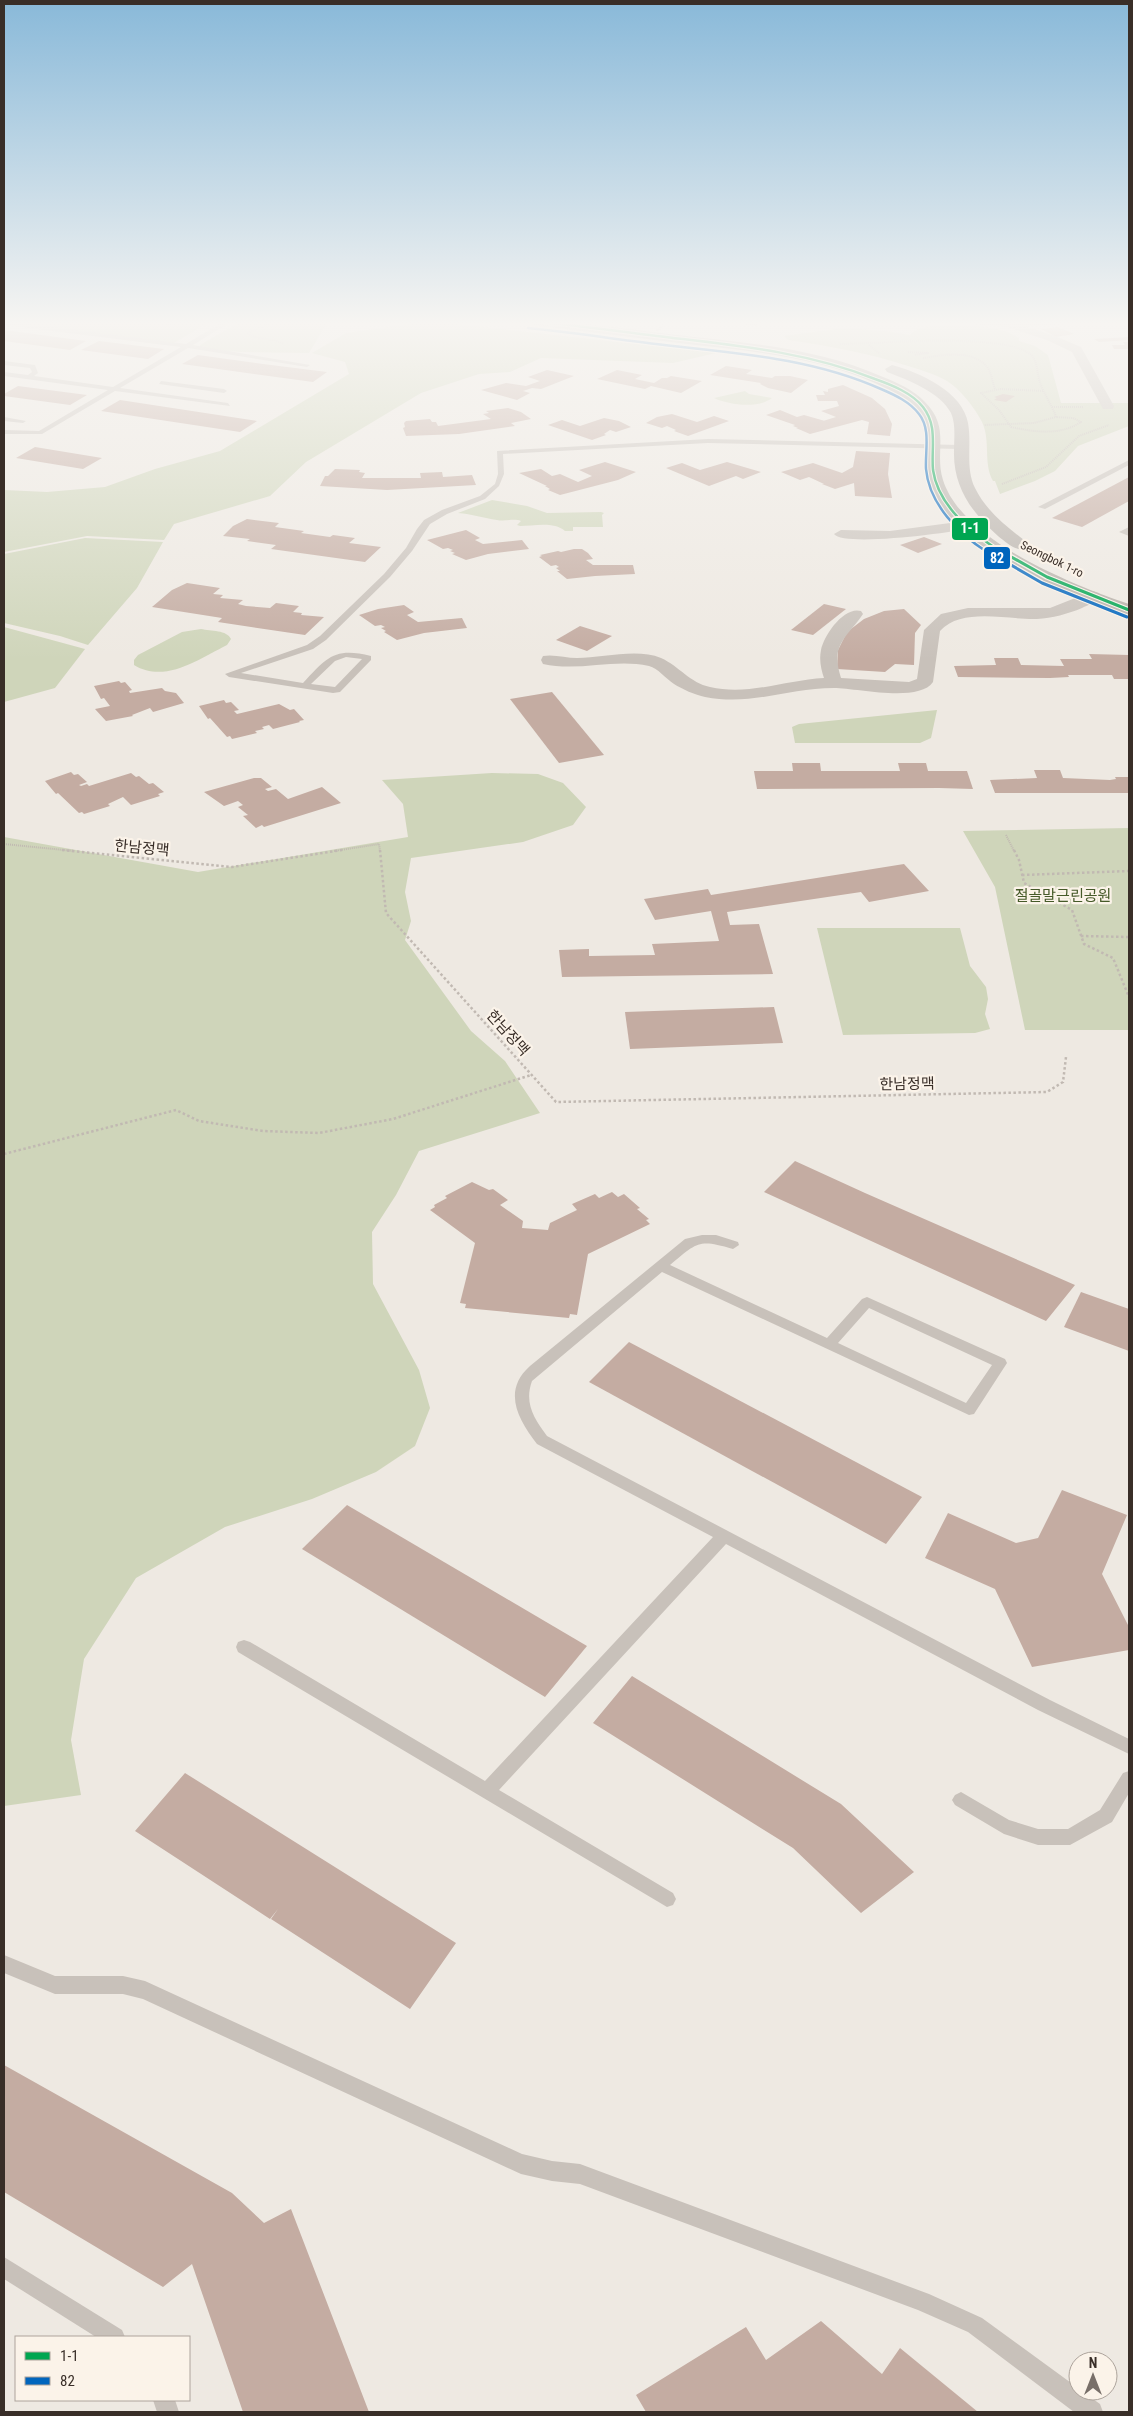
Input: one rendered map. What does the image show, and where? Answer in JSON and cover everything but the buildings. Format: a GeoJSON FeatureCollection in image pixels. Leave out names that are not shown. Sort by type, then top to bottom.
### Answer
{"type":"FeatureCollection","features":[{"type":"Feature","properties":{"kind":"street","name":"Seongbok 1-ro"},"geometry":{"type":"LineString","coordinates":[[934,434],[935,479],[950,510],[965,525],[986,542],[1029,567],[1129,610]]}},
{"type":"Feature","properties":{"kind":"street","name":"Seongbok 1-ro"},"geometry":{"type":"LineString","coordinates":[[961,434],[960,447],[967,487],[993,523],[1034,553]]}},
{"type":"Feature","properties":{"kind":"street"},"geometry":{"type":"LineString","coordinates":[[841,534],[890,535],[965,525]]}},
{"type":"Feature","properties":{"kind":"street"},"geometry":{"type":"LineString","coordinates":[[549,660],[577,663],[628,659],[656,662],[681,681],[706,692],[728,696],[741,696],[834,683],[912,687],[925,682],[932,630],[946,618],[961,613],[1017,616],[1050,613],[1077,606],[1093,596]]}},
{"type":"Feature","properties":{"kind":"street"},"geometry":{"type":"LineString","coordinates":[[834,683],[830,669],[828,648],[836,633],[854,614]]}},
{"type":"Feature","properties":{"kind":"lane"},"geometry":{"type":"LineString","coordinates":[[305,686],[335,655],[344,653],[368,658],[337,690],[305,686],[229,674],[310,647],[323,638],[406,553],[419,529],[428,521],[449,509],[486,495],[498,485],[500,477],[499,452],[708,441],[960,447]]}},
{"type":"Feature","properties":{"kind":"lane"},"geometry":{"type":"LineString","coordinates":[[1042,507],[1129,462]]}},
{"type":"Feature","properties":{"kind":"lane"},"geometry":{"type":"LineString","coordinates":[[1129,529],[1123,532],[1129,534]]}},
{"type":"Feature","properties":{"kind":"lane"},"geometry":{"type":"LineString","coordinates":[[732,1245],[712,1238],[702,1238],[690,1242],[542,1363],[524,1381],[521,1402],[528,1422],[542,1440],[1044,1705],[1129,1747]]}},
{"type":"Feature","properties":{"kind":"lane"},"geometry":{"type":"LineString","coordinates":[[661,1266],[969,1410],[1000,1363],[867,1302],[830,1344]]}},
{"type":"Feature","properties":{"kind":"lane"},"geometry":{"type":"LineString","coordinates":[[487,1791],[724,1536]]}},
{"type":"Feature","properties":{"kind":"lane"},"geometry":{"type":"LineString","coordinates":[[244,1647],[667,1899]]}},
{"type":"Feature","properties":{"kind":"lane"},"geometry":{"type":"LineString","coordinates":[[961,1800],[1004,1826],[1038,1837],[1070,1837],[1106,1816],[1129,1778]]}},
{"type":"Feature","properties":{"kind":"lane"},"geometry":{"type":"LineString","coordinates":[[4,1964],[55,1985],[123,1986],[145,1990],[521,2164],[580,2174],[922,2301],[975,2325],[1092,2412]]}},
{"type":"Feature","properties":{"kind":"lane"},"geometry":{"type":"LineString","coordinates":[[4,2267],[113,2336]]}},
{"type":"Feature","properties":{"kind":"path"},"geometry":{"type":"LineString","coordinates":[[1002,484],[1046,468],[1079,436],[1085,434]]}},
{"type":"Feature","properties":{"kind":"path"},"geometry":{"type":"LineString","coordinates":[[1006,835],[1018,860],[1024,883],[1072,910],[1084,944],[1113,958],[1129,997]]}},
{"type":"Feature","properties":{"kind":"path","name":"한남정맥"},"geometry":{"type":"LineString","coordinates":[[4,844],[232,867],[379,844],[386,913],[556,1102],[1047,1092],[1062,1082],[1066,1057]]}},
{"type":"Feature","properties":{"kind":"path"},"geometry":{"type":"LineString","coordinates":[[1022,875],[1129,870]]}},
{"type":"Feature","properties":{"kind":"path"},"geometry":{"type":"LineString","coordinates":[[1081,936],[1129,937]]}},
{"type":"Feature","properties":{"kind":"path"},"geometry":{"type":"LineString","coordinates":[[4,1154],[176,1110],[199,1120],[263,1131],[319,1133],[393,1119],[532,1075]]}},
{"type":"Feature","properties":{"kind":"green space"},"geometry":{"type":"Polygon","coordinates":[[[249,434],[353,434],[306,462],[270,496],[174,524],[164,540],[87,536],[4,552],[4,490],[47,492],[105,487],[155,469],[220,451],[249,434]]]}},
{"type":"Feature","properties":{"kind":"green space"},"geometry":{"type":"Polygon","coordinates":[[[986,434],[1109,434],[1078,446],[1055,471],[1035,481],[1000,494],[988,467],[986,434]]]}},
{"type":"Feature","properties":{"kind":"green space"},"geometry":{"type":"Polygon","coordinates":[[[492,500],[527,506],[547,513],[601,512],[604,513],[602,515],[603,527],[573,527],[573,531],[565,531],[555,526],[520,526],[517,525],[521,521],[518,520],[500,520],[458,513],[492,500]]]}},
{"type":"Feature","properties":{"kind":"green space"},"geometry":{"type":"Polygon","coordinates":[[[85,538],[163,542],[137,588],[88,645],[60,636],[4,623],[4,554],[85,538]]]}},
{"type":"Feature","properties":{"kind":"green space"},"geometry":{"type":"Polygon","coordinates":[[[4,627],[85,649],[55,688],[4,702],[4,627]]]}},
{"type":"Feature","properties":{"kind":"green space"},"geometry":{"type":"Polygon","coordinates":[[[201,629],[222,632],[231,639],[227,645],[205,657],[170,671],[146,670],[134,665],[134,660],[138,655],[182,632],[201,629]]]}},
{"type":"Feature","properties":{"kind":"green space"},"geometry":{"type":"Polygon","coordinates":[[[937,710],[931,738],[920,743],[795,743],[792,727],[799,724],[937,710]]]}},
{"type":"Feature","properties":{"kind":"green space"},"geometry":{"type":"Polygon","coordinates":[[[492,773],[538,774],[563,783],[586,807],[573,825],[523,842],[411,858],[405,892],[411,921],[405,940],[471,1031],[505,1061],[540,1113],[419,1151],[396,1195],[372,1232],[373,1284],[419,1370],[430,1408],[415,1446],[376,1472],[312,1499],[225,1527],[136,1578],[84,1659],[71,1740],[81,1795],[4,1806],[4,837],[198,872],[408,837],[403,804],[382,780],[492,773]]]}},
{"type":"Feature","properties":{"kind":"green space","name":"절골말근린공원"},"geometry":{"type":"Polygon","coordinates":[[[1129,828],[1129,1030],[1025,1030],[995,887],[963,831],[1129,828]]]}},
{"type":"Feature","properties":{"kind":"green space"},"geometry":{"type":"Polygon","coordinates":[[[817,928],[960,928],[970,966],[986,987],[988,999],[985,1014],[990,1029],[975,1033],[843,1035],[817,928]]]}},
{"type":"Feature","properties":{"kind":"transit line","name":"82"},"geometry":{"type":"LineString","coordinates":[[926,434],[928,480],[938,505],[957,527],[982,548],[1042,583],[1127,617]]}},
{"type":"Feature","properties":{"kind":"transit line","name":"1-1"},"geometry":{"type":"LineString","coordinates":[[933,434],[933,469],[935,479],[946,502],[964,524],[988,544],[1047,577],[1129,610]]}}]}
